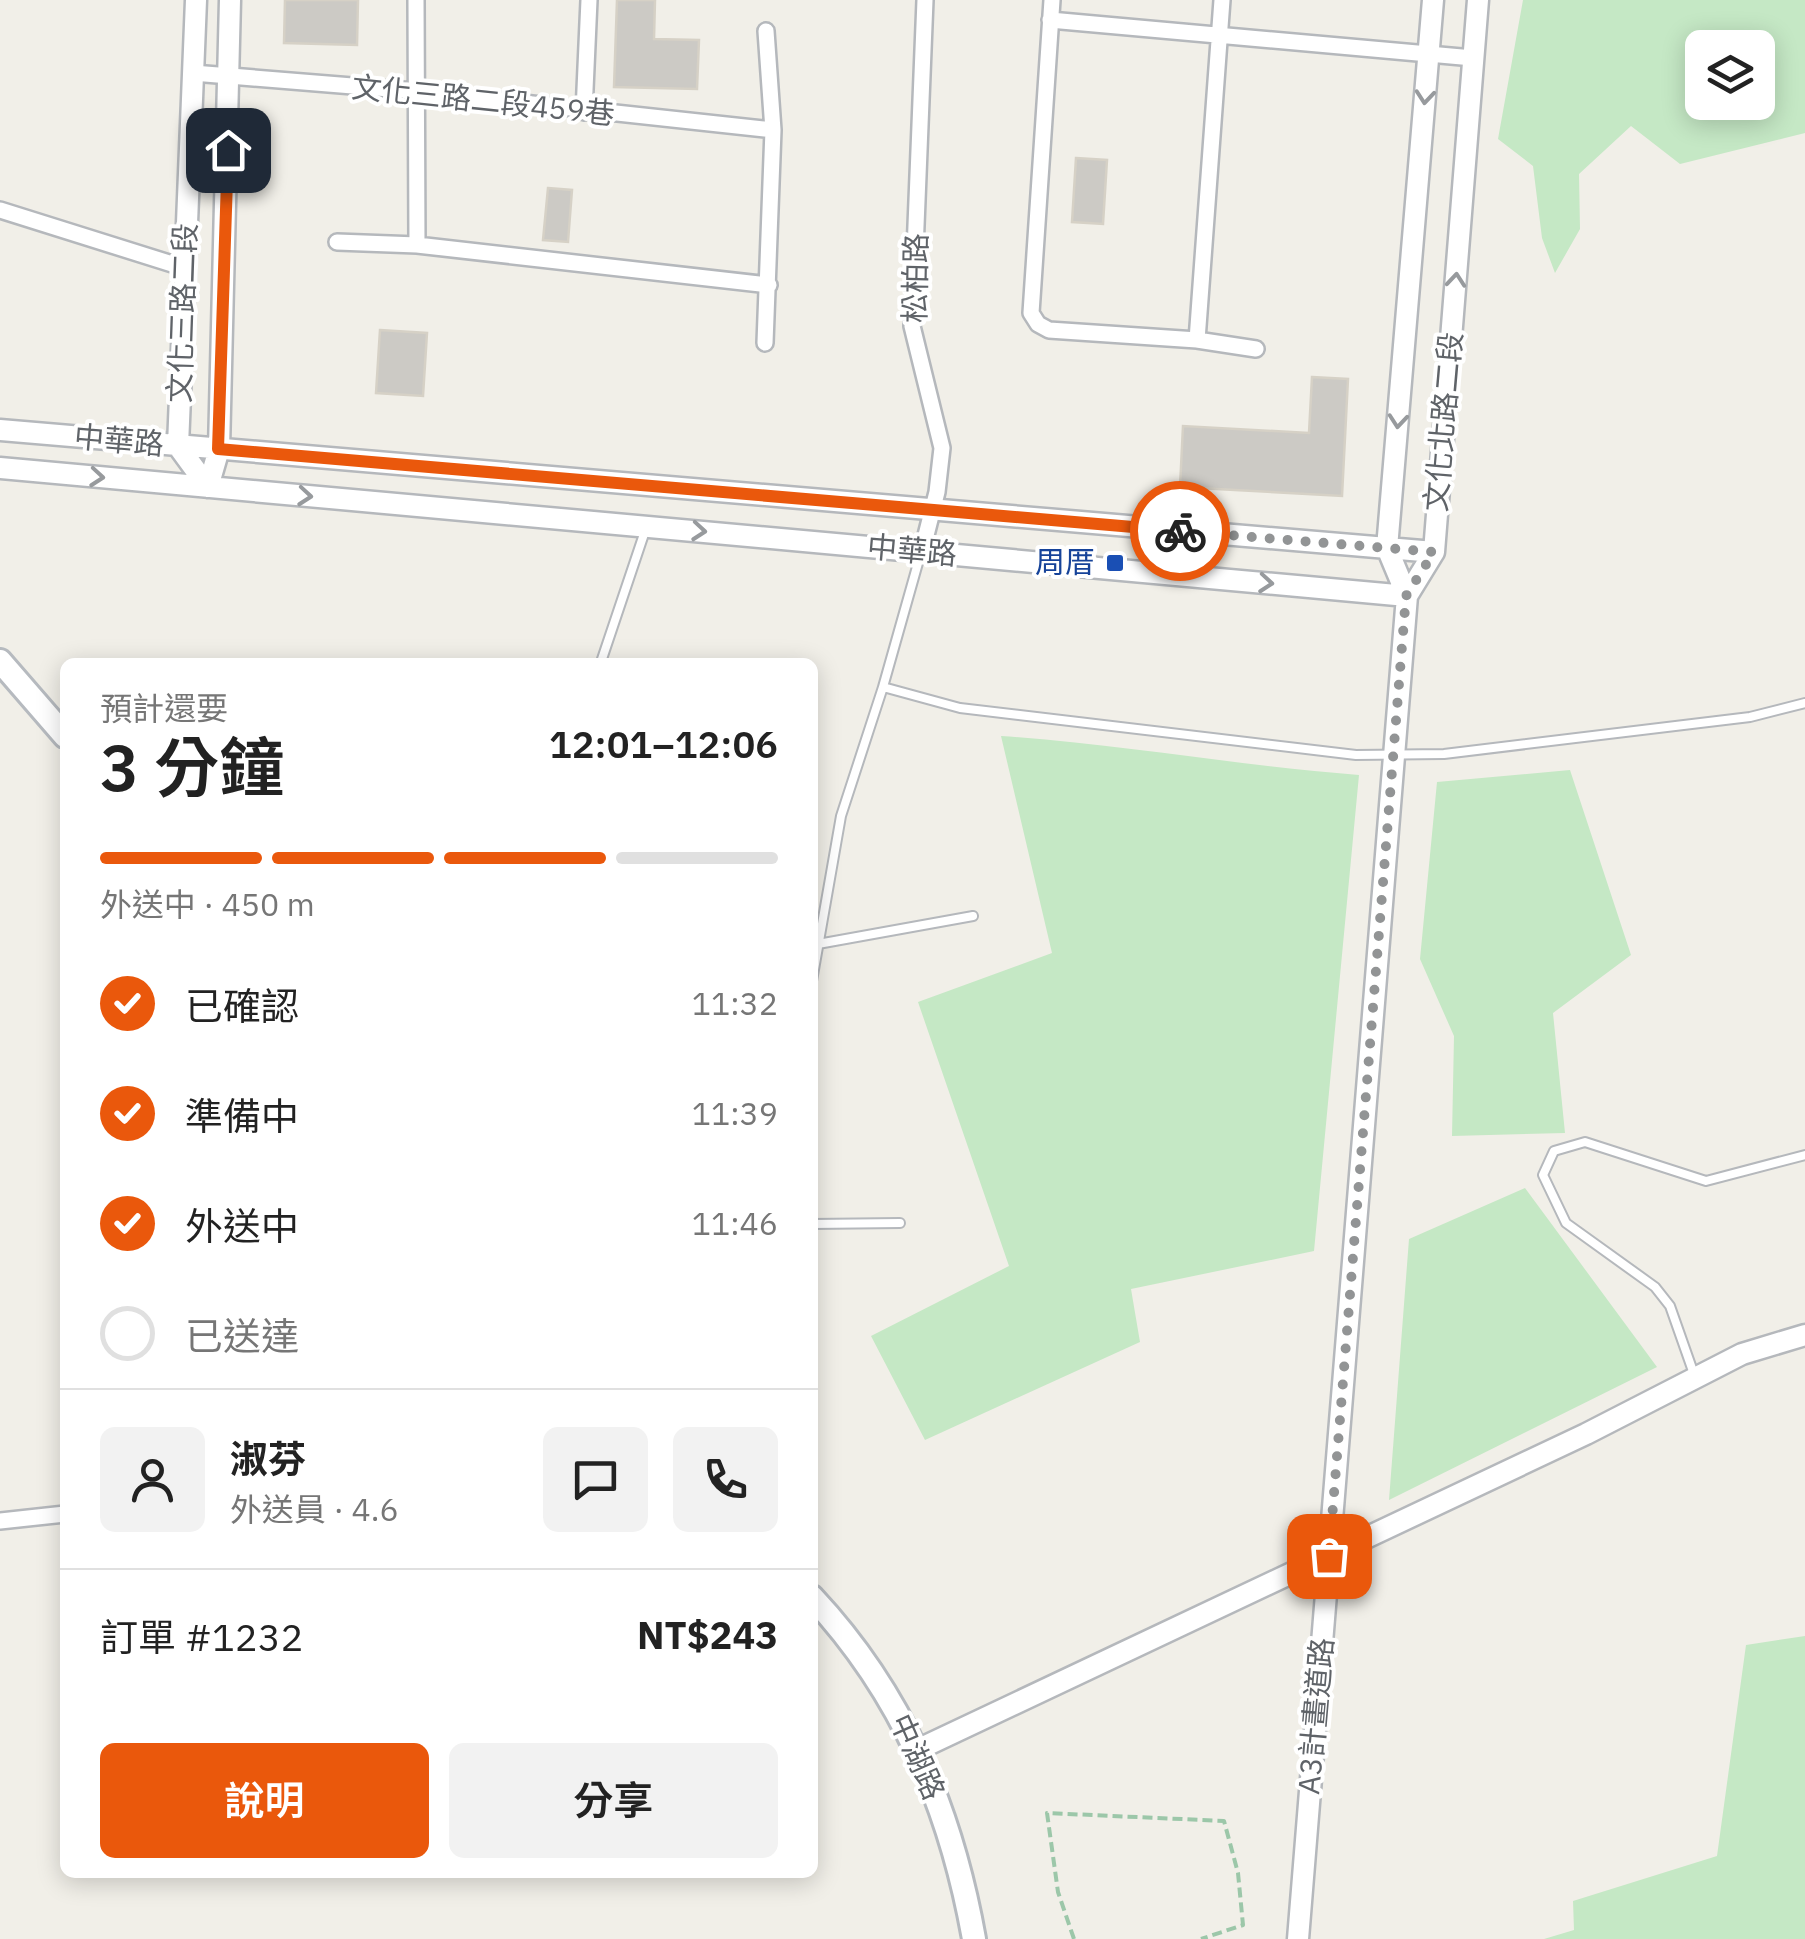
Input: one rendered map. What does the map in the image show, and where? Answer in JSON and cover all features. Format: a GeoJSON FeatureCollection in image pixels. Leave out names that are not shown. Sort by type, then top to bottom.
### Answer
{"type":"FeatureCollection","features":[{"type":"Feature","properties":{"kind":"main road"},"geometry":{"type":"LineString","coordinates":[[0,660],[60,730]]}},
{"type":"Feature","properties":{"kind":"main road","name":"中湖路"},"geometry":{"type":"LineString","coordinates":[[818,1605],[886,1692],[919,1749],[962,1870],[974,1939]]}},
{"type":"Feature","properties":{"kind":"street","name":"文化三路二段"},"geometry":{"type":"LineString","coordinates":[[196,0],[178,446],[208,487]]}},
{"type":"Feature","properties":{"kind":"street","name":"文化三路二段"},"geometry":{"type":"LineString","coordinates":[[208,487],[218,449],[230,0]]}},
{"type":"Feature","properties":{"kind":"street"},"geometry":{"type":"LineString","coordinates":[[416,0],[417,245]]}},
{"type":"Feature","properties":{"kind":"street"},"geometry":{"type":"LineString","coordinates":[[584,112],[588,0]]}},
{"type":"Feature","properties":{"kind":"street","name":"松柏路"},"geometry":{"type":"LineString","coordinates":[[922,552],[942,448],[912,326],[925,0]]}},
{"type":"Feature","properties":{"kind":"street"},"geometry":{"type":"LineString","coordinates":[[1052,0],[1031,313],[1049,330],[1256,348]]}},
{"type":"Feature","properties":{"kind":"street"},"geometry":{"type":"LineString","coordinates":[[1198,340],[1222,0]]}},
{"type":"Feature","properties":{"kind":"street","name":"文化北路二段"},"geometry":{"type":"LineString","coordinates":[[1406,596],[1388,548],[1432,0]]}},
{"type":"Feature","properties":{"kind":"street","name":"文化北路二段"},"geometry":{"type":"LineString","coordinates":[[1406,596],[1434,552],[1478,0]]}},
{"type":"Feature","properties":{"kind":"street"},"geometry":{"type":"LineString","coordinates":[[1050,20],[1473,58]]}},
{"type":"Feature","properties":{"kind":"street"},"geometry":{"type":"LineString","coordinates":[[764,343],[770,285],[772,130],[766,31]]}},
{"type":"Feature","properties":{"kind":"street","name":"文化三路二段459巷"},"geometry":{"type":"LineString","coordinates":[[193,73],[414,91],[772,130]]}},
{"type":"Feature","properties":{"kind":"street"},"geometry":{"type":"LineString","coordinates":[[0,210],[185,268]]}},
{"type":"Feature","properties":{"kind":"street"},"geometry":{"type":"LineString","coordinates":[[337,242],[417,245],[770,285]]}},
{"type":"Feature","properties":{"kind":"street","name":"中華路"},"geometry":{"type":"LineString","coordinates":[[0,430],[1434,552]]}},
{"type":"Feature","properties":{"kind":"street","name":"中華路"},"geometry":{"type":"LineString","coordinates":[[0,468],[1406,596]]}},
{"type":"Feature","properties":{"kind":"street","name":"A3計畫道路"},"geometry":{"type":"LineString","coordinates":[[1298,1939],[1406,596]]}},
{"type":"Feature","properties":{"kind":"street"},"geometry":{"type":"LineString","coordinates":[[919,1749],[1696,1380],[1742,1354],[1805,1335]]}},
{"type":"Feature","properties":{"kind":"street"},"geometry":{"type":"LineString","coordinates":[[0,1521],[60,1515]]}},
{"type":"Feature","properties":{"kind":"lane"},"geometry":{"type":"LineString","coordinates":[[602,658],[646,527]]}},
{"type":"Feature","properties":{"kind":"lane"},"geometry":{"type":"LineString","coordinates":[[922,552],[841,816],[818,944],[973,916]]}},
{"type":"Feature","properties":{"kind":"lane"},"geometry":{"type":"LineString","coordinates":[[883,687],[960,708],[1282,748],[1394,754],[1444,754],[1750,717],[1805,703]]}},
{"type":"Feature","properties":{"kind":"lane"},"geometry":{"type":"LineString","coordinates":[[1696,1380],[1670,1306],[1655,1287],[1566,1223],[1543,1175],[1554,1152],[1585,1142],[1706,1181],[1805,1155]]}},
{"type":"Feature","properties":{"kind":"lane"},"geometry":{"type":"LineString","coordinates":[[818,1224],[900,1223]]}},
{"type":"Feature","properties":{"kind":"path"},"geometry":{"type":"LineString","coordinates":[[1074,1939],[1058,1892],[1047,1813],[1224,1821],[1238,1873],[1243,1924],[1201,1939]]}},
{"type":"Feature","properties":{"kind":"green space"},"geometry":{"type":"Polygon","coordinates":[[[1523,0],[1805,0],[1805,133],[1680,164],[1631,126],[1579,174],[1580,229],[1555,273],[1542,238],[1533,166],[1498,139],[1523,0]]]}},
{"type":"Feature","properties":{"kind":"green space"},"geometry":{"type":"Polygon","coordinates":[[[1001,736],[1359,775],[1314,1251],[1131,1289],[1140,1342],[925,1440],[871,1336],[1009,1266],[918,1002],[1052,953],[1001,736]]]}},
{"type":"Feature","properties":{"kind":"green space"},"geometry":{"type":"Polygon","coordinates":[[[1570,770],[1631,955],[1553,1013],[1565,1133],[1452,1136],[1454,1036],[1420,959],[1437,782],[1570,770]]]}},
{"type":"Feature","properties":{"kind":"green space"},"geometry":{"type":"Polygon","coordinates":[[[1525,1188],[1657,1367],[1389,1500],[1409,1239],[1525,1188]]]}},
{"type":"Feature","properties":{"kind":"green space"},"geometry":{"type":"Polygon","coordinates":[[[1805,1636],[1805,1939],[1544,1939],[1574,1930],[1573,1901],[1717,1856],[1746,1645],[1805,1636]]]}},
{"type":"Feature","properties":{"kind":"building"},"geometry":{"type":"Polygon","coordinates":[[[285,0],[358,0],[357,45],[284,43],[285,0]]]}},
{"type":"Feature","properties":{"kind":"building"},"geometry":{"type":"Polygon","coordinates":[[[617,0],[655,0],[654,39],[699,40],[697,89],[614,87],[617,0]]]}},
{"type":"Feature","properties":{"kind":"building"},"geometry":{"type":"Polygon","coordinates":[[[1076,158],[1107,160],[1103,224],[1072,222],[1076,158]]]}},
{"type":"Feature","properties":{"kind":"building"},"geometry":{"type":"Polygon","coordinates":[[[548,188],[572,190],[568,242],[543,240],[548,188]]]}},
{"type":"Feature","properties":{"kind":"building"},"geometry":{"type":"Polygon","coordinates":[[[380,330],[427,333],[423,396],[376,393],[380,330]]]}},
{"type":"Feature","properties":{"kind":"building"},"geometry":{"type":"Polygon","coordinates":[[[1312,377],[1348,379],[1342,496],[1180,487],[1183,426],[1309,433],[1312,377]]]}},
{"type":"Feature","properties":{"kind":"way so far"},"geometry":{"type":"LineString","coordinates":[[1180,531],[1434,552],[1406,596],[1329,1556]]}},
{"type":"Feature","properties":{"kind":"place","name":"周厝"},"geometry":{"type":"Point","coordinates":[1115,563]}},
{"type":"Feature","properties":{"kind":"route"},"geometry":{"type":"LineString","coordinates":[[228,150],[218,449],[1180,531]]}}]}
